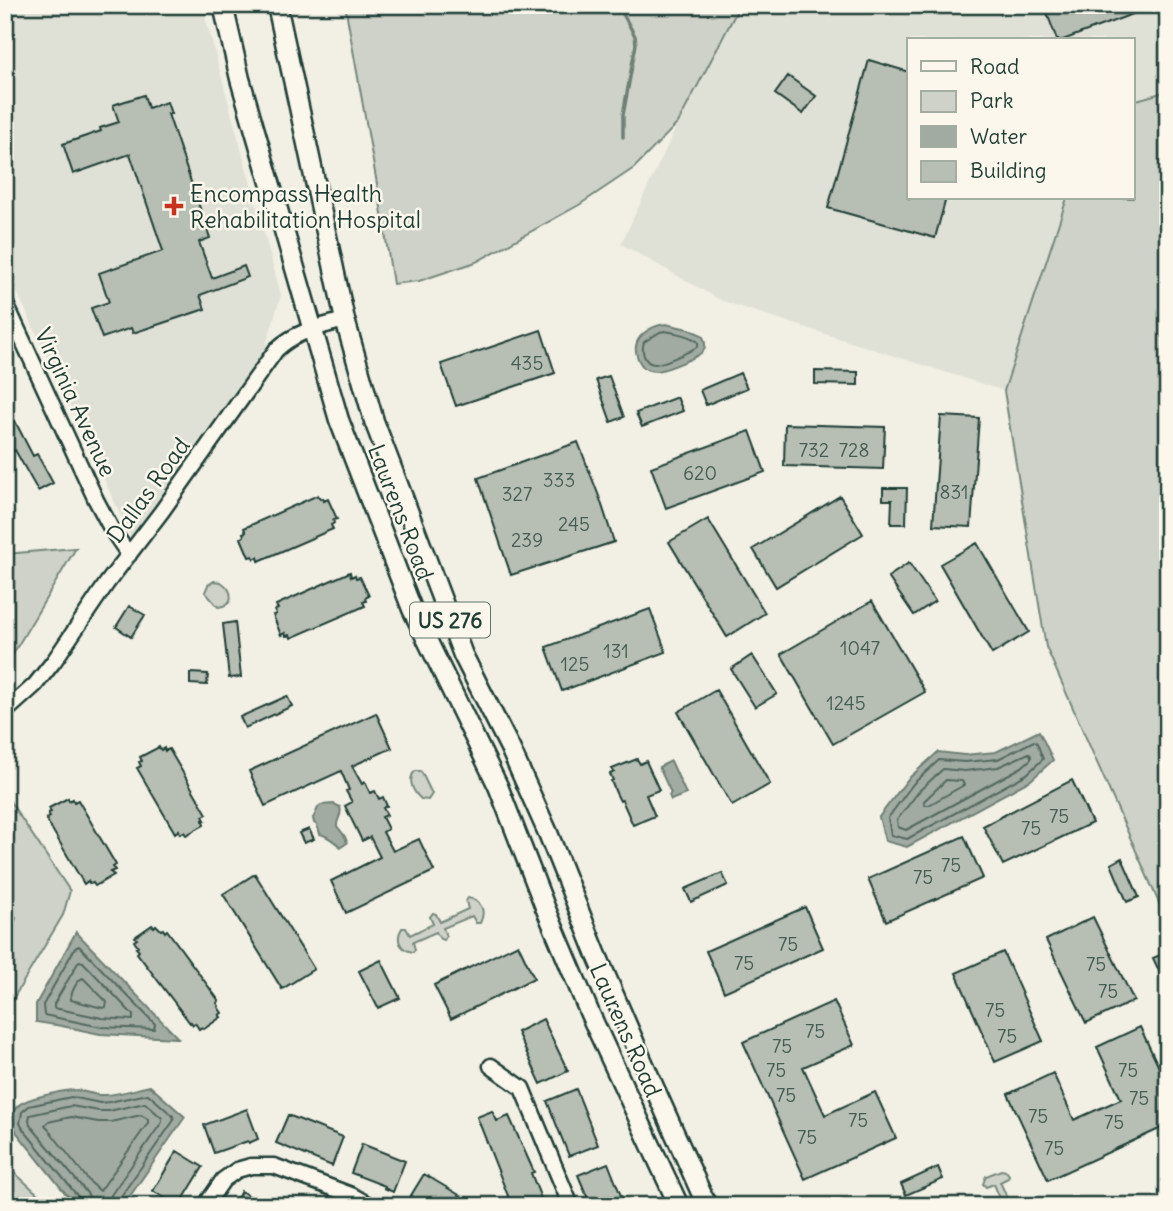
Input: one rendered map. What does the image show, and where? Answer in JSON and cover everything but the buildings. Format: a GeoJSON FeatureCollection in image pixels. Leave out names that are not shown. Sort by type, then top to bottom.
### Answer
{"type":"FeatureCollection","features":[{"type":"Feature","properties":{"kind":"main road","name":"Laurens Road"},"geometry":{"type":"LineString","coordinates":[[223,5],[240,79],[339,419],[412,608],[498,786],[545,907],[617,1073],[679,1206]]}},
{"type":"Feature","properties":{"kind":"main road","name":"Laurens Road"},"geometry":{"type":"LineString","coordinates":[[276,5],[345,320],[374,421],[463,654],[510,748],[548,833],[596,953],[707,1206]]}},
{"type":"Feature","properties":{"kind":"main road"},"geometry":{"type":"LineString","coordinates":[[485,758],[510,748]]}},
{"type":"Feature","properties":{"kind":"main road"},"geometry":{"type":"LineString","coordinates":[[617,1073],[642,1060]]}},
{"type":"Feature","properties":{"kind":"street","name":"Virginia Avenue"},"geometry":{"type":"LineString","coordinates":[[5,302],[96,500],[129,555]]}},
{"type":"Feature","properties":{"kind":"street","name":"Dallas Road"},"geometry":{"type":"LineString","coordinates":[[5,712],[35,685],[54,661],[107,583],[276,350],[292,337],[345,320]]}},
{"type":"Feature","properties":{"kind":"street"},"geometry":{"type":"LineString","coordinates":[[491,1066],[522,1088],[571,1206]]}},
{"type":"Feature","properties":{"kind":"street"},"geometry":{"type":"LineString","coordinates":[[205,1206],[222,1180],[237,1170],[251,1166],[274,1166],[351,1195],[371,1206]]}},
{"type":"Feature","properties":{"kind":"shaded area"},"geometry":{"type":"Polygon","coordinates":[[[5,5],[202,5],[281,295],[265,349],[133,542],[5,266],[5,5]]]}},
{"type":"Feature","properties":{"kind":"shaded area"},"geometry":{"type":"Polygon","coordinates":[[[740,5],[1168,5],[1168,91],[1134,101],[1134,38],[907,38],[907,200],[1066,200],[1004,391],[722,301],[621,244],[678,123],[740,5]]]}},
{"type":"Feature","properties":{"kind":"green space"},"geometry":{"type":"Polygon","coordinates":[[[345,5],[740,5],[678,123],[634,168],[579,205],[476,262],[419,281],[393,284],[345,5]]]}},
{"type":"Feature","properties":{"kind":"green space"},"geometry":{"type":"Polygon","coordinates":[[[1168,91],[1168,909],[1163,912],[1046,647],[1004,391],[1066,200],[1134,200],[1134,101],[1168,91]]]}},
{"type":"Feature","properties":{"kind":"green space"},"geometry":{"type":"Polygon","coordinates":[[[76,548],[7,664],[5,666],[5,554],[76,548]]]}},
{"type":"Feature","properties":{"kind":"green space"},"geometry":{"type":"Polygon","coordinates":[[[214,581],[225,585],[230,593],[230,600],[224,606],[218,607],[205,592],[208,585],[214,581]]]}},
{"type":"Feature","properties":{"kind":"green space"},"geometry":{"type":"Polygon","coordinates":[[[415,771],[422,773],[432,794],[428,800],[421,799],[413,789],[411,778],[415,771]]]}},
{"type":"Feature","properties":{"kind":"green space"},"geometry":{"type":"Polygon","coordinates":[[[5,794],[70,891],[63,915],[7,1009],[5,1019],[5,943],[16,918],[5,902],[5,794]]]}},
{"type":"Feature","properties":{"kind":"green space"},"geometry":{"type":"Polygon","coordinates":[[[468,898],[477,901],[482,907],[480,923],[476,923],[472,916],[443,928],[446,936],[444,940],[440,939],[436,932],[413,942],[413,952],[402,946],[399,936],[402,928],[406,928],[410,935],[433,924],[430,917],[433,913],[440,922],[468,909],[468,898]]]}},
{"type":"Feature","properties":{"kind":"green space"},"geometry":{"type":"Polygon","coordinates":[[[5,1164],[51,1206],[5,1206],[5,1164]]]}},
{"type":"Feature","properties":{"kind":"green space"},"geometry":{"type":"Polygon","coordinates":[[[1001,1170],[1009,1175],[1000,1182],[1011,1206],[1003,1206],[994,1184],[986,1187],[983,1184],[986,1176],[1001,1170]]]}},
{"type":"Feature","properties":{"kind":"water"},"geometry":{"type":"Polygon","coordinates":[[[666,324],[702,335],[704,349],[682,363],[657,371],[646,369],[641,365],[636,350],[639,338],[653,327],[666,324]]]}},
{"type":"Feature","properties":{"kind":"water"},"geometry":{"type":"Polygon","coordinates":[[[1039,731],[1053,760],[1031,780],[907,847],[885,841],[879,817],[908,779],[938,752],[964,755],[996,752],[1039,731]]]}},
{"type":"Feature","properties":{"kind":"water"},"geometry":{"type":"Polygon","coordinates":[[[671,761],[686,794],[671,800],[671,793],[659,767],[671,761]]]}},
{"type":"Feature","properties":{"kind":"water"},"geometry":{"type":"Polygon","coordinates":[[[334,804],[340,807],[337,826],[347,843],[341,847],[320,834],[313,818],[320,806],[334,804]]]}},
{"type":"Feature","properties":{"kind":"water"},"geometry":{"type":"Polygon","coordinates":[[[76,932],[178,1038],[100,1034],[36,1022],[36,1004],[76,932]]]}},
{"type":"Feature","properties":{"kind":"water"},"geometry":{"type":"Polygon","coordinates":[[[150,1086],[185,1117],[123,1206],[77,1206],[17,1133],[14,1124],[13,1116],[18,1105],[38,1097],[74,1090],[106,1095],[150,1086]]]}},
{"type":"Feature","properties":{"kind":"waterway"},"geometry":{"type":"LineString","coordinates":[[618,5],[635,36],[636,44],[623,115],[623,137]]}},
{"type":"Feature","properties":{"kind":"waterway"},"geometry":{"type":"LineString","coordinates":[[5,1203],[8,1206]]}},
{"type":"Feature","properties":{"kind":"place","name":"Encompass Health Rehabilitation Hospital"},"geometry":{"type":"Point","coordinates":[174,206]}}]}
